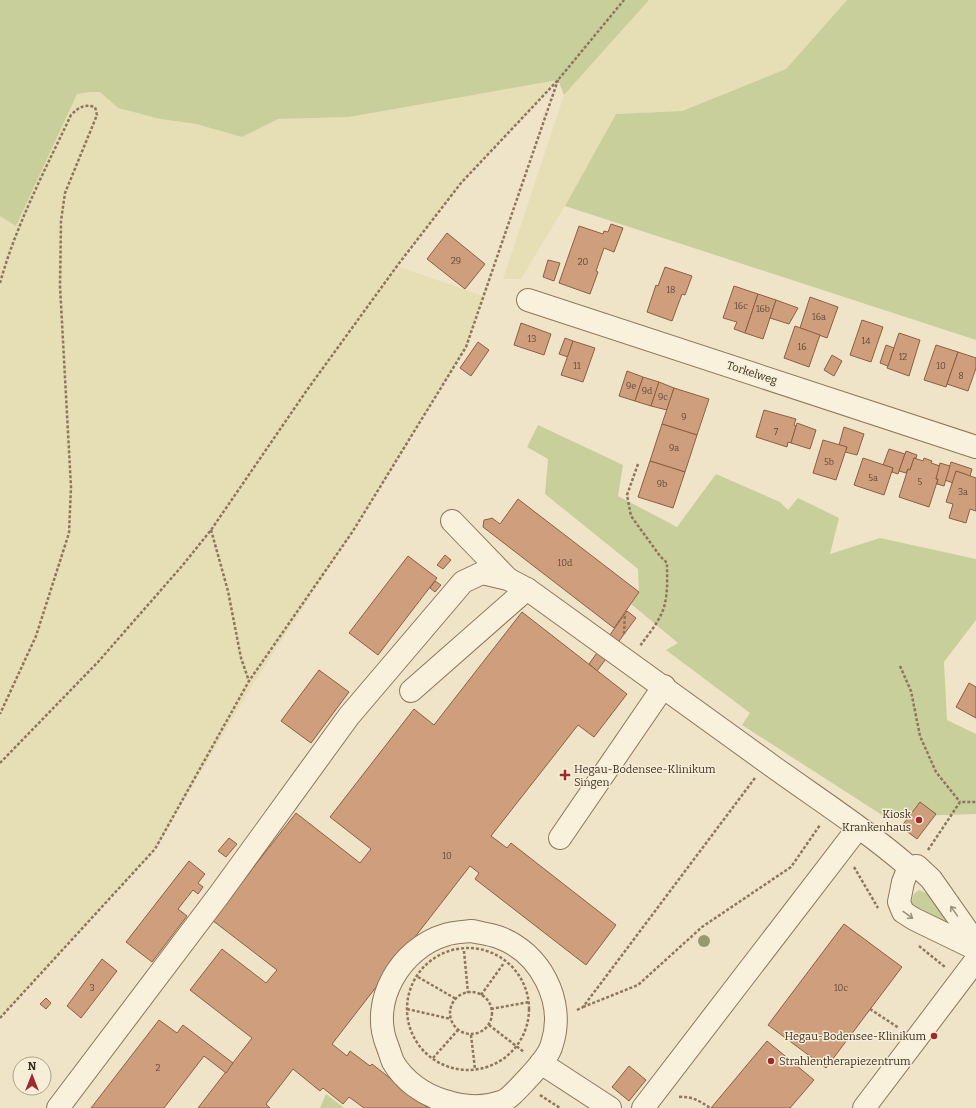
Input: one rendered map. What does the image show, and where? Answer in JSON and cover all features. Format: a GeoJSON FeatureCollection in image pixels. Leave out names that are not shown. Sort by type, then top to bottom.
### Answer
{"type":"FeatureCollection","features":[{"type":"Feature","properties":{"kind":"street","name":"Torkelweg"},"geometry":{"type":"LineString","coordinates":[[528,300],[976,447]]}},
{"type":"Feature","properties":{"kind":"street"},"geometry":{"type":"LineString","coordinates":[[452,521],[508,579]]}},
{"type":"Feature","properties":{"kind":"street"},"geometry":{"type":"LineString","coordinates":[[58,1108],[219,895],[349,716],[463,582],[482,573],[508,579],[527,589],[664,686],[767,762],[826,816],[858,828],[931,879],[976,943]]}},
{"type":"Feature","properties":{"kind":"street"},"geometry":{"type":"LineString","coordinates":[[411,691],[527,589]]}},
{"type":"Feature","properties":{"kind":"street"},"geometry":{"type":"LineString","coordinates":[[560,838],[664,686]]}},
{"type":"Feature","properties":{"kind":"street"},"geometry":{"type":"LineString","coordinates":[[649,1100],[858,828]]}},
{"type":"Feature","properties":{"kind":"street"},"geometry":{"type":"LineString","coordinates":[[913,867],[903,882],[899,902],[903,912],[914,919],[976,949]]}},
{"type":"Feature","properties":{"kind":"street"},"geometry":{"type":"LineString","coordinates":[[472,931],[498,936],[522,949],[540,968],[552,992],[556,1019],[552,1045],[541,1063],[523,1084],[503,1102],[484,1106],[456,1105],[432,1097],[410,1082],[394,1062],[384,1038],[382,1012],[388,987],[401,964],[421,946],[445,935],[472,931]]}},
{"type":"Feature","properties":{"kind":"street"},"geometry":{"type":"LineString","coordinates":[[864,1108],[976,960]]}},
{"type":"Feature","properties":{"kind":"street"},"geometry":{"type":"LineString","coordinates":[[541,1063],[610,1108]]}},
{"type":"Feature","properties":{"kind":"path"},"geometry":{"type":"LineString","coordinates":[[0,762],[98,662],[182,566],[211,530],[307,390],[397,266],[461,183],[558,80],[624,0]]}},
{"type":"Feature","properties":{"kind":"path"},"geometry":{"type":"LineString","coordinates":[[0,1018],[155,849],[249,682],[353,531],[466,347],[558,80]]}},
{"type":"Feature","properties":{"kind":"path"},"geometry":{"type":"LineString","coordinates":[[0,283],[5,264],[23,218],[71,115],[79,107],[87,105],[95,107],[97,115],[65,193],[61,221],[60,286],[71,487],[69,533],[36,636],[0,714]]}},
{"type":"Feature","properties":{"kind":"path"},"geometry":{"type":"LineString","coordinates":[[629,662],[658,620],[665,604],[667,584],[667,562],[660,556],[631,516],[627,495],[638,464]]}},
{"type":"Feature","properties":{"kind":"path"},"geometry":{"type":"LineString","coordinates":[[211,530],[228,591],[241,658],[249,682]]}},
{"type":"Feature","properties":{"kind":"path"},"geometry":{"type":"LineString","coordinates":[[624,614],[624,640]]}},
{"type":"Feature","properties":{"kind":"path"},"geometry":{"type":"LineString","coordinates":[[900,666],[911,691],[920,736],[936,772],[960,802]]}},
{"type":"Feature","properties":{"kind":"path"},"geometry":{"type":"LineString","coordinates":[[583,1007],[767,762]]}},
{"type":"Feature","properties":{"kind":"path"},"geometry":{"type":"LineString","coordinates":[[960,802],[976,802]]}},
{"type":"Feature","properties":{"kind":"path"},"geometry":{"type":"LineString","coordinates":[[913,867],[960,802]]}},
{"type":"Feature","properties":{"kind":"path"},"geometry":{"type":"LineString","coordinates":[[556,1019],[638,985],[702,927],[791,867],[826,816],[878,910]]}},
{"type":"Feature","properties":{"kind":"path"},"geometry":{"type":"LineString","coordinates":[[918,945],[961,980]]}},
{"type":"Feature","properties":{"kind":"path"},"geometry":{"type":"LineString","coordinates":[[464,948],[468,993]]}},
{"type":"Feature","properties":{"kind":"path"},"geometry":{"type":"LineString","coordinates":[[464,948],[478,948],[493,952],[506,960],[518,972],[526,986],[529,1002],[529,1018],[524,1034],[516,1047],[505,1058],[491,1066],[475,1069],[460,1069],[446,1065],[432,1058],[419,1045],[410,1028],[407,1010],[409,992],[416,976],[429,962],[445,952],[464,948]]}},
{"type":"Feature","properties":{"kind":"path"},"geometry":{"type":"LineString","coordinates":[[481,995],[506,960]]}},
{"type":"Feature","properties":{"kind":"path"},"geometry":{"type":"LineString","coordinates":[[416,976],[456,999]]}},
{"type":"Feature","properties":{"kind":"path"},"geometry":{"type":"LineString","coordinates":[[474,992],[481,995],[486,999],[492,1009],[492,1018],[489,1025],[484,1030],[471,1035],[464,1034],[458,1030],[451,1019],[450,1012],[452,1005],[461,995],[474,992]]}},
{"type":"Feature","properties":{"kind":"path"},"geometry":{"type":"LineString","coordinates":[[492,1009],[529,1002]]}},
{"type":"Feature","properties":{"kind":"path"},"geometry":{"type":"LineString","coordinates":[[870,1009],[916,1039]]}},
{"type":"Feature","properties":{"kind":"path"},"geometry":{"type":"LineString","coordinates":[[407,1010],[451,1019]]}},
{"type":"Feature","properties":{"kind":"path"},"geometry":{"type":"LineString","coordinates":[[489,1025],[516,1047],[541,1063]]}},
{"type":"Feature","properties":{"kind":"path"},"geometry":{"type":"LineString","coordinates":[[432,1058],[458,1030]]}},
{"type":"Feature","properties":{"kind":"path"},"geometry":{"type":"LineString","coordinates":[[471,1035],[475,1069]]}},
{"type":"Feature","properties":{"kind":"path"},"geometry":{"type":"LineString","coordinates":[[649,1100],[692,1098],[699,1100],[710,1108]]}},
{"type":"Feature","properties":{"kind":"shaded area"},"geometry":{"type":"Polygon","coordinates":[[[649,0],[847,0],[786,69],[682,111],[616,114],[565,206],[521,279],[503,279],[564,95],[649,0]]]}},
{"type":"Feature","properties":{"kind":"shaded area"},"geometry":{"type":"Polygon","coordinates":[[[558,80],[461,183],[397,266],[483,296],[466,347],[353,531],[252,686],[155,849],[0,1018],[0,216],[16,226],[76,94],[100,92],[118,108],[160,119],[196,124],[242,137],[278,119],[349,117],[558,80]]]}},
{"type":"Feature","properties":{"kind":"green space"},"geometry":{"type":"Polygon","coordinates":[[[0,0],[649,0],[564,95],[558,80],[349,117],[278,119],[242,137],[196,124],[160,119],[118,108],[100,92],[77,94],[16,226],[0,216],[0,0]]]}},
{"type":"Feature","properties":{"kind":"green space"},"geometry":{"type":"Polygon","coordinates":[[[847,0],[976,0],[976,340],[565,206],[616,114],[682,111],[786,69],[847,0]]]}},
{"type":"Feature","properties":{"kind":"green space"},"geometry":{"type":"Polygon","coordinates":[[[538,425],[623,465],[618,496],[677,527],[716,474],[780,502],[788,510],[798,498],[839,518],[830,554],[880,538],[976,559],[976,620],[944,662],[947,720],[976,734],[976,814],[885,817],[742,725],[750,713],[666,650],[678,643],[631,604],[639,592],[638,569],[545,494],[548,459],[527,447],[538,425]]]}},
{"type":"Feature","properties":{"kind":"green space"},"geometry":{"type":"Polygon","coordinates":[[[919,890],[928,895],[938,904],[945,914],[947,923],[922,912],[912,905],[913,896],[919,890]]]}},
{"type":"Feature","properties":{"kind":"green space"},"geometry":{"type":"Polygon","coordinates":[[[326,1094],[344,1108],[320,1108],[326,1094]]]}},
{"type":"Feature","properties":{"kind":"building"},"geometry":{"type":"Polygon","coordinates":[[[611,224],[623,228],[614,252],[604,248],[596,271],[598,272],[590,294],[559,283],[579,226],[603,234],[604,231],[608,232],[611,224]]]}},
{"type":"Feature","properties":{"kind":"building"},"geometry":{"type":"Polygon","coordinates":[[[447,233],[485,264],[465,289],[427,259],[447,233]]]}},
{"type":"Feature","properties":{"kind":"building"},"geometry":{"type":"Polygon","coordinates":[[[548,260],[560,263],[554,281],[543,277],[548,260]]]}},
{"type":"Feature","properties":{"kind":"building"},"geometry":{"type":"Polygon","coordinates":[[[665,267],[692,276],[685,295],[682,294],[672,321],[647,312],[656,285],[658,286],[665,267]]]}},
{"type":"Feature","properties":{"kind":"building"},"geometry":{"type":"Polygon","coordinates":[[[734,286],[758,294],[745,333],[734,329],[737,322],[723,318],[734,286]]]}},
{"type":"Feature","properties":{"kind":"building"},"geometry":{"type":"Polygon","coordinates":[[[758,294],[776,300],[763,339],[745,333],[758,294]]]}},
{"type":"Feature","properties":{"kind":"building"},"geometry":{"type":"Polygon","coordinates":[[[810,297],[838,307],[827,338],[800,328],[810,297]]]}},
{"type":"Feature","properties":{"kind":"building"},"geometry":{"type":"Polygon","coordinates":[[[776,300],[798,308],[789,324],[770,318],[776,300]]]}},
{"type":"Feature","properties":{"kind":"building"},"geometry":{"type":"Polygon","coordinates":[[[862,320],[883,327],[871,362],[850,355],[862,320]]]}},
{"type":"Feature","properties":{"kind":"building"},"geometry":{"type":"Polygon","coordinates":[[[521,323],[551,334],[544,355],[514,345],[521,323]]]}},
{"type":"Feature","properties":{"kind":"building"},"geometry":{"type":"Polygon","coordinates":[[[795,326],[820,335],[809,367],[784,358],[795,326]]]}},
{"type":"Feature","properties":{"kind":"building"},"geometry":{"type":"Polygon","coordinates":[[[899,333],[920,340],[909,376],[887,368],[899,333]]]}},
{"type":"Feature","properties":{"kind":"building"},"geometry":{"type":"Polygon","coordinates":[[[565,338],[573,341],[568,357],[559,354],[565,338]]]}},
{"type":"Feature","properties":{"kind":"building"},"geometry":{"type":"Polygon","coordinates":[[[573,341],[595,348],[583,382],[561,375],[573,341]]]}},
{"type":"Feature","properties":{"kind":"building"},"geometry":{"type":"Polygon","coordinates":[[[478,342],[489,350],[471,376],[460,368],[478,342]]]}},
{"type":"Feature","properties":{"kind":"building"},"geometry":{"type":"Polygon","coordinates":[[[886,345],[894,348],[888,366],[880,363],[886,345]]]}},
{"type":"Feature","properties":{"kind":"building"},"geometry":{"type":"Polygon","coordinates":[[[936,345],[958,352],[946,387],[924,380],[936,345]]]}},
{"type":"Feature","properties":{"kind":"building"},"geometry":{"type":"Polygon","coordinates":[[[958,352],[976,358],[976,368],[968,391],[947,384],[958,352]]]}},
{"type":"Feature","properties":{"kind":"building"},"geometry":{"type":"Polygon","coordinates":[[[832,355],[842,361],[834,376],[824,370],[832,355]]]}},
{"type":"Feature","properties":{"kind":"building"},"geometry":{"type":"Polygon","coordinates":[[[627,371],[643,377],[635,401],[619,396],[627,371]]]}},
{"type":"Feature","properties":{"kind":"building"},"geometry":{"type":"Polygon","coordinates":[[[643,377],[659,382],[651,406],[635,401],[643,377]]]}},
{"type":"Feature","properties":{"kind":"building"},"geometry":{"type":"Polygon","coordinates":[[[659,382],[674,388],[667,410],[651,406],[659,382]]]}},
{"type":"Feature","properties":{"kind":"building"},"geometry":{"type":"Polygon","coordinates":[[[674,388],[709,399],[697,435],[662,424],[674,388]]]}},
{"type":"Feature","properties":{"kind":"building"},"geometry":{"type":"Polygon","coordinates":[[[764,410],[796,419],[794,425],[796,426],[791,443],[788,442],[787,447],[756,437],[764,410]]]}},
{"type":"Feature","properties":{"kind":"building"},"geometry":{"type":"Polygon","coordinates":[[[797,423],[816,430],[810,449],[791,443],[797,423]]]}},
{"type":"Feature","properties":{"kind":"building"},"geometry":{"type":"Polygon","coordinates":[[[662,424],[697,435],[685,472],[650,461],[662,424]]]}},
{"type":"Feature","properties":{"kind":"building"},"geometry":{"type":"Polygon","coordinates":[[[844,427],[864,434],[857,455],[845,452],[847,447],[839,445],[844,427]]]}},
{"type":"Feature","properties":{"kind":"building"},"geometry":{"type":"Polygon","coordinates":[[[823,440],[847,447],[836,480],[813,473],[823,440]]]}},
{"type":"Feature","properties":{"kind":"building"},"geometry":{"type":"Polygon","coordinates":[[[889,449],[905,454],[898,474],[892,472],[893,468],[883,465],[889,449]]]}},
{"type":"Feature","properties":{"kind":"building"},"geometry":{"type":"Polygon","coordinates":[[[906,451],[917,455],[916,458],[914,458],[910,470],[908,469],[906,473],[899,471],[906,451]]]}},
{"type":"Feature","properties":{"kind":"building"},"geometry":{"type":"Polygon","coordinates":[[[863,458],[893,468],[884,495],[854,485],[863,458]]]}},
{"type":"Feature","properties":{"kind":"building"},"geometry":{"type":"Polygon","coordinates":[[[914,458],[923,461],[924,458],[932,461],[931,463],[940,466],[936,479],[938,479],[929,507],[899,497],[908,469],[910,470],[914,458]]]}},
{"type":"Feature","properties":{"kind":"building"},"geometry":{"type":"Polygon","coordinates":[[[650,461],[685,472],[673,508],[638,497],[650,461]]]}},
{"type":"Feature","properties":{"kind":"building"},"geometry":{"type":"Polygon","coordinates":[[[951,462],[972,469],[970,476],[956,471],[953,483],[945,480],[951,462]]]}},
{"type":"Feature","properties":{"kind":"building"},"geometry":{"type":"Polygon","coordinates":[[[940,463],[950,466],[944,486],[937,484],[938,479],[936,479],[940,463]]]}},
{"type":"Feature","properties":{"kind":"building"},"geometry":{"type":"Polygon","coordinates":[[[956,471],[976,478],[976,511],[970,509],[966,523],[949,518],[953,504],[946,502],[956,471]]]}},
{"type":"Feature","properties":{"kind":"building"},"geometry":{"type":"Polygon","coordinates":[[[518,499],[639,592],[614,628],[483,527],[484,520],[492,518],[500,524],[518,499]]]}},
{"type":"Feature","properties":{"kind":"building"},"geometry":{"type":"Polygon","coordinates":[[[445,555],[451,560],[443,569],[437,565],[445,555]]]}},
{"type":"Feature","properties":{"kind":"building"},"geometry":{"type":"Polygon","coordinates":[[[408,556],[437,578],[378,655],[349,633],[408,556]]]}},
{"type":"Feature","properties":{"kind":"building"},"geometry":{"type":"Polygon","coordinates":[[[435,581],[441,585],[435,592],[430,588],[435,581]]]}},
{"type":"Feature","properties":{"kind":"building"},"geometry":{"type":"Polygon","coordinates":[[[627,611],[636,618],[597,671],[589,664],[627,611]]]}},
{"type":"Feature","properties":{"kind":"building","name":"Hegau-Bodensee-Klinikum Singen"},"geometry":{"type":"Polygon","coordinates":[[[522,612],[627,694],[594,737],[578,725],[491,836],[507,848],[511,843],[616,925],[586,965],[475,879],[479,873],[470,866],[332,1044],[347,1056],[350,1051],[370,1066],[372,1064],[428,1108],[364,1108],[349,1097],[343,1104],[323,1088],[320,1091],[293,1069],[266,1104],[270,1108],[198,1108],[252,1038],[190,990],[222,949],[266,983],[277,970],[212,920],[296,813],[360,863],[371,849],[330,817],[414,709],[434,725],[522,612]]]}},
{"type":"Feature","properties":{"kind":"building"},"geometry":{"type":"Polygon","coordinates":[[[319,670],[349,692],[311,743],[281,721],[319,670]]]}},
{"type":"Feature","properties":{"kind":"building"},"geometry":{"type":"Polygon","coordinates":[[[969,683],[976,687],[976,718],[956,707],[969,683]]]}},
{"type":"Feature","properties":{"kind":"building","name":"Kiosk Krankenhaus"},"geometry":{"type":"Polygon","coordinates":[[[920,802],[936,814],[917,839],[901,827],[920,802]]]}},
{"type":"Feature","properties":{"kind":"building"},"geometry":{"type":"Polygon","coordinates":[[[229,838],[237,844],[226,857],[218,851],[229,838]]]}},
{"type":"Feature","properties":{"kind":"building"},"geometry":{"type":"Polygon","coordinates":[[[189,861],[205,874],[198,883],[203,887],[198,894],[193,890],[178,909],[187,916],[152,962],[126,942],[189,861]]]}},
{"type":"Feature","properties":{"kind":"building"},"geometry":{"type":"Polygon","coordinates":[[[844,924],[902,967],[826,1068],[768,1025],[844,924]]]}},
{"type":"Feature","properties":{"kind":"building"},"geometry":{"type":"Polygon","coordinates":[[[102,959],[117,971],[81,1018],[67,1006],[102,959]]]}},
{"type":"Feature","properties":{"kind":"building"},"geometry":{"type":"Polygon","coordinates":[[[46,998],[51,1003],[46,1009],[40,1004],[46,998]]]}},
{"type":"Feature","properties":{"kind":"building"},"geometry":{"type":"Polygon","coordinates":[[[159,1020],[177,1033],[183,1025],[233,1063],[226,1073],[204,1056],[164,1108],[91,1108],[159,1020]]]}},
{"type":"Feature","properties":{"kind":"building","name":"Strahlentherapiezentrum"},"geometry":{"type":"Polygon","coordinates":[[[767,1041],[814,1080],[790,1108],[711,1108],[767,1041]]]}},
{"type":"Feature","properties":{"kind":"building"},"geometry":{"type":"Polygon","coordinates":[[[629,1066],[646,1080],[629,1101],[612,1087],[629,1066]]]}},
{"type":"Feature","properties":{"kind":"place","name":"Hegau-Bodensee-Klinikum Singen"},"geometry":{"type":"Point","coordinates":[565,775]}},
{"type":"Feature","properties":{"kind":"place","name":"Kiosk Krankenhaus"},"geometry":{"type":"Point","coordinates":[919,820]}},
{"type":"Feature","properties":{"kind":"place","name":"Hegau-Bodensee-Klinikum"},"geometry":{"type":"Point","coordinates":[934,1036]}},
{"type":"Feature","properties":{"kind":"place","name":"Strahlentherapiezentrum"},"geometry":{"type":"Point","coordinates":[771,1061]}}]}
